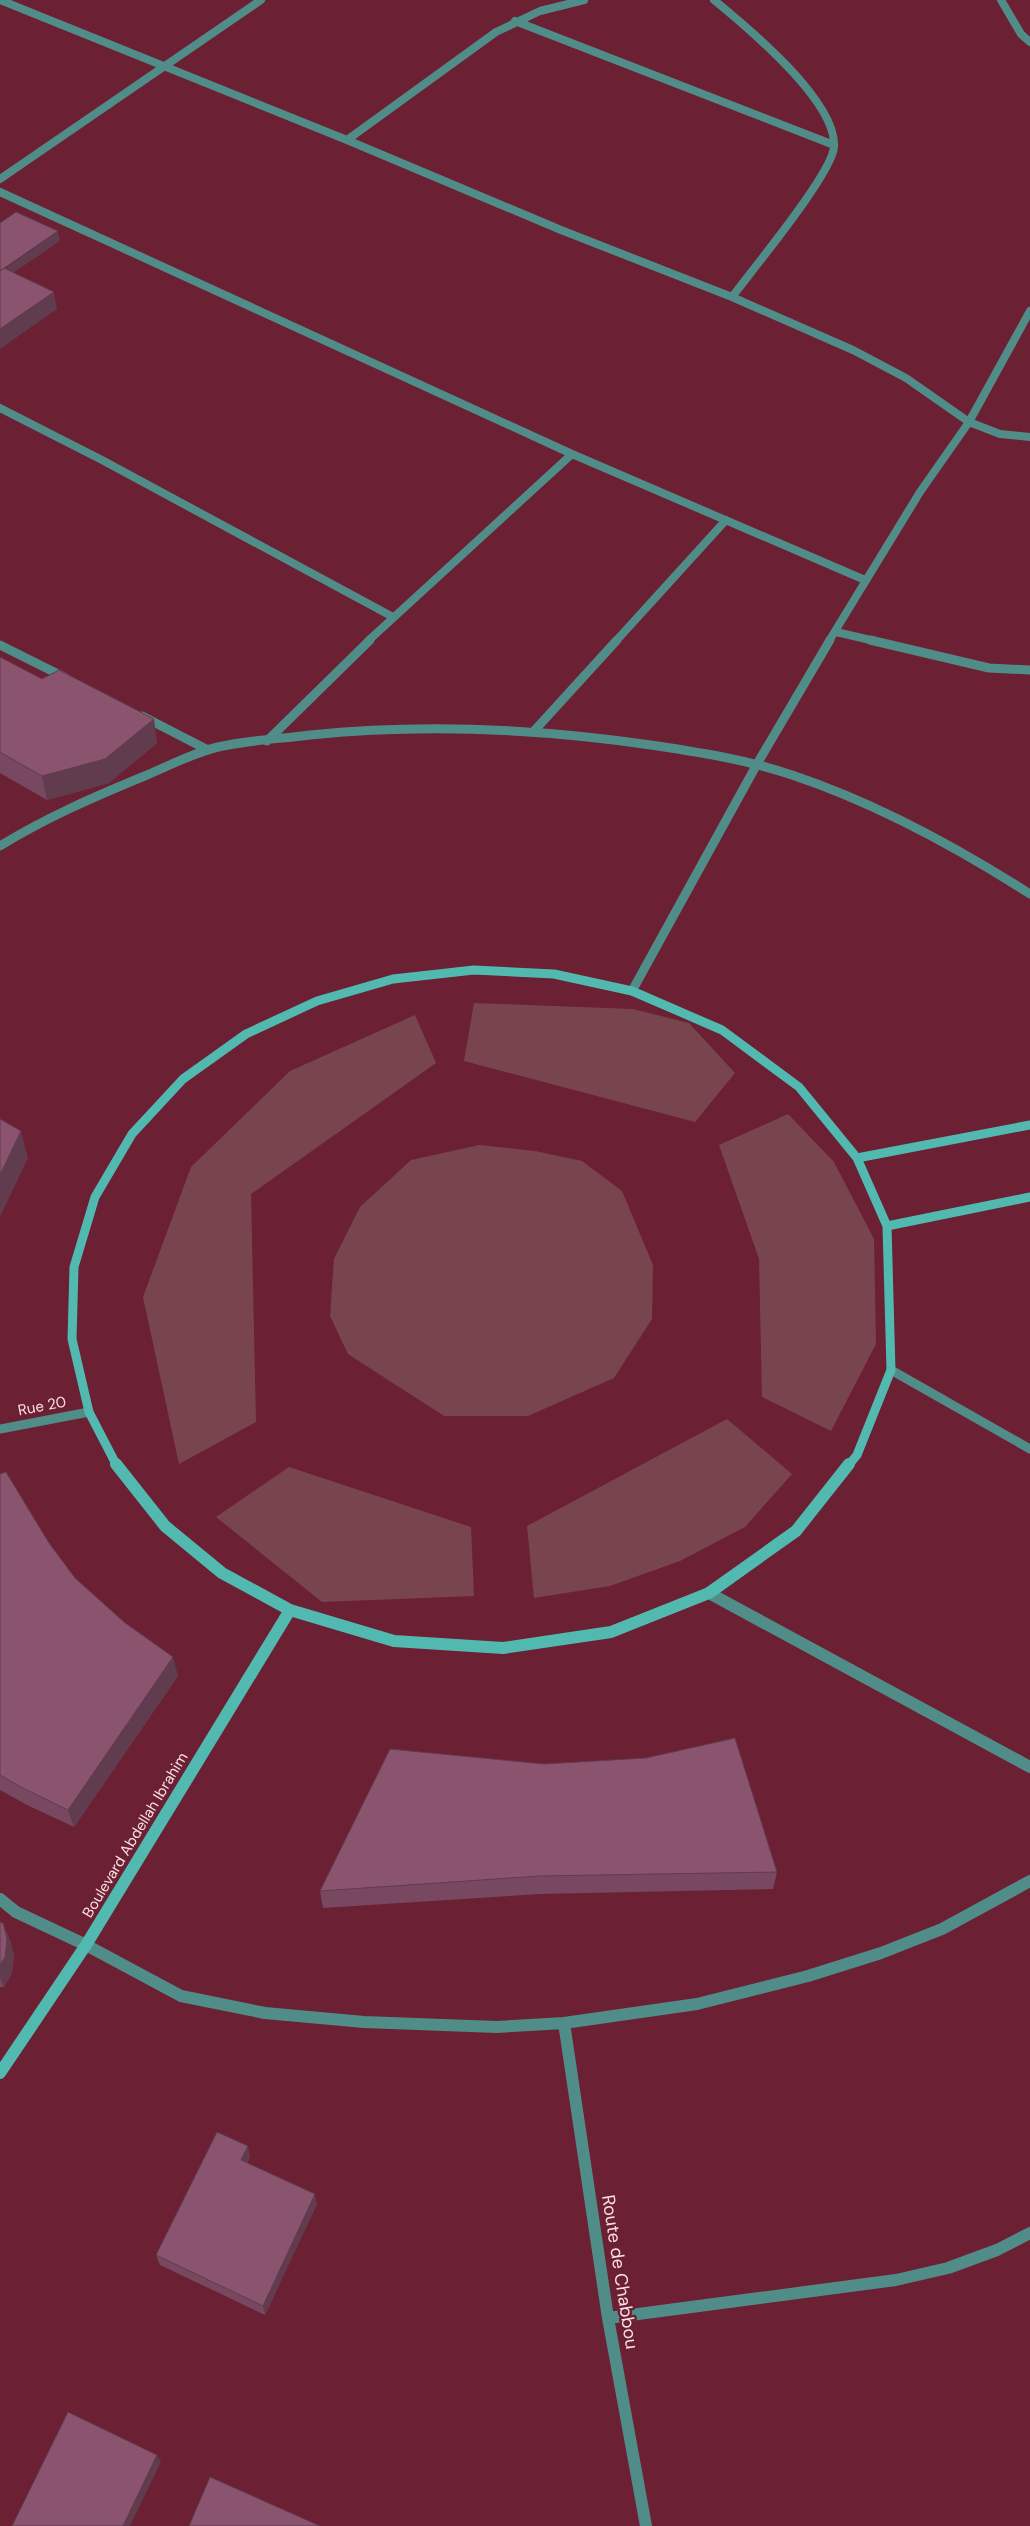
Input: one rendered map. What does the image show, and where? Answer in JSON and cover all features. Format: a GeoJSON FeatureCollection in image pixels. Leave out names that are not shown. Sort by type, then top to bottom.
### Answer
{"type":"FeatureCollection","features":[{"type":"Feature","properties":{"kind":"street"},"geometry":{"type":"LineString","coordinates":[[0,0],[347,140],[561,230],[732,297],[853,350],[906,378],[969,422],[1000,434],[1030,437]]}},
{"type":"Feature","properties":{"kind":"street"},"geometry":{"type":"LineString","coordinates":[[0,179],[261,0]]}},
{"type":"Feature","properties":{"kind":"street"},"geometry":{"type":"LineString","coordinates":[[347,140],[496,32],[540,11],[584,0]]}},
{"type":"Feature","properties":{"kind":"street"},"geometry":{"type":"LineString","coordinates":[[714,0],[745,25],[790,70],[832,126],[834,145],[828,165],[817,184],[732,297]]}},
{"type":"Feature","properties":{"kind":"street"},"geometry":{"type":"LineString","coordinates":[[1001,0],[1021,34],[1030,42]]}},
{"type":"Feature","properties":{"kind":"street"},"geometry":{"type":"LineString","coordinates":[[516,21],[834,145]]}},
{"type":"Feature","properties":{"kind":"street"},"geometry":{"type":"LineString","coordinates":[[0,192],[572,454],[865,580]]}},
{"type":"Feature","properties":{"kind":"street"},"geometry":{"type":"LineString","coordinates":[[632,992],[757,764],[865,580],[920,492],[969,422],[1030,311]]}},
{"type":"Feature","properties":{"kind":"street"},"geometry":{"type":"LineString","coordinates":[[0,408],[102,460],[393,617]]}},
{"type":"Feature","properties":{"kind":"street"},"geometry":{"type":"LineString","coordinates":[[267,741],[393,617],[572,454]]}},
{"type":"Feature","properties":{"kind":"street"},"geometry":{"type":"LineString","coordinates":[[534,731],[726,520]]}},
{"type":"Feature","properties":{"kind":"street"},"geometry":{"type":"LineString","coordinates":[[836,632],[989,668],[1030,670]]}},
{"type":"Feature","properties":{"kind":"street"},"geometry":{"type":"LineString","coordinates":[[0,645],[78,684]]}},
{"type":"Feature","properties":{"kind":"street"},"geometry":{"type":"LineString","coordinates":[[130,710],[208,750]]}},
{"type":"Feature","properties":{"kind":"street"},"geometry":{"type":"LineString","coordinates":[[0,846],[58,814],[208,750],[349,730],[414,727],[534,731],[637,742],[757,764],[835,791],[875,808],[969,856],[1030,894]]}},
{"type":"Feature","properties":{"kind":"street"},"geometry":{"type":"LineString","coordinates":[[474,970],[554,974],[632,992],[722,1030],[799,1087],[857,1158],[887,1226],[891,1370],[857,1455],[796,1532],[709,1593],[611,1632],[503,1648],[394,1641],[290,1610],[222,1573],[165,1526],[120,1472],[89,1412],[72,1340],[74,1267],[95,1197],[132,1134],[183,1079],[246,1034],[317,1001],[393,979],[474,970]]}},
{"type":"Feature","properties":{"kind":"street"},"geometry":{"type":"LineString","coordinates":[[857,1158],[1030,1125]]}},
{"type":"Feature","properties":{"kind":"street"},"geometry":{"type":"LineString","coordinates":[[887,1226],[1030,1197]]}},
{"type":"Feature","properties":{"kind":"street"},"geometry":{"type":"LineString","coordinates":[[891,1370],[1030,1448]]}},
{"type":"Feature","properties":{"kind":"street","name":"Rue 20"},"geometry":{"type":"LineString","coordinates":[[0,1429],[89,1412]]}},
{"type":"Feature","properties":{"kind":"street"},"geometry":{"type":"LineString","coordinates":[[709,1593],[1030,1767]]}},
{"type":"Feature","properties":{"kind":"street","name":"Boulevard Abdellah Ibrahim"},"geometry":{"type":"LineString","coordinates":[[0,2072],[86,1945],[290,1610]]}},
{"type":"Feature","properties":{"kind":"street"},"geometry":{"type":"LineString","coordinates":[[0,1899],[16,1912],[86,1945],[181,1996],[265,2013],[364,2022],[497,2027],[564,2023],[697,2004],[808,1976],[880,1953],[942,1929],[1030,1881]]}},
{"type":"Feature","properties":{"kind":"street","name":"Route de Chabbou"},"geometry":{"type":"LineString","coordinates":[[564,2023],[608,2318],[646,2526]]}},
{"type":"Feature","properties":{"kind":"street"},"geometry":{"type":"LineString","coordinates":[[608,2318],[896,2280],[948,2268],[998,2250],[1030,2233]]}},
{"type":"Feature","properties":{"kind":"shaded area"},"geometry":{"type":"Polygon","coordinates":[[[474,1003],[633,1009],[689,1023],[735,1073],[695,1122],[464,1061],[474,1003]]]}},
{"type":"Feature","properties":{"kind":"shaded area"},"geometry":{"type":"Polygon","coordinates":[[[415,1015],[436,1063],[251,1194],[256,1422],[179,1464],[143,1297],[191,1167],[290,1071],[415,1015]]]}},
{"type":"Feature","properties":{"kind":"shaded area"},"geometry":{"type":"Polygon","coordinates":[[[788,1114],[834,1162],[874,1239],[876,1344],[831,1431],[762,1397],[759,1259],[719,1145],[788,1114]]]}},
{"type":"Feature","properties":{"kind":"shaded area"},"geometry":{"type":"Polygon","coordinates":[[[479,1145],[535,1151],[582,1161],[622,1191],[653,1265],[652,1319],[614,1378],[528,1416],[444,1416],[348,1354],[330,1316],[334,1259],[360,1207],[411,1160],[479,1145]]]}},
{"type":"Feature","properties":{"kind":"shaded area"},"geometry":{"type":"Polygon","coordinates":[[[727,1419],[792,1474],[745,1527],[680,1561],[610,1586],[534,1598],[527,1526],[727,1419]]]}},
{"type":"Feature","properties":{"kind":"shaded area"},"geometry":{"type":"Polygon","coordinates":[[[289,1467],[471,1527],[474,1596],[322,1602],[216,1517],[289,1467]]]}},
{"type":"Feature","properties":{"kind":"building"},"geometry":{"type":"Polygon","coordinates":[[[16,212],[58,231],[0,271],[0,223],[16,212]]]}},
{"type":"Feature","properties":{"kind":"building"},"geometry":{"type":"Polygon","coordinates":[[[4,268],[54,292],[0,329],[0,271],[4,268]]]}},
{"type":"Feature","properties":{"kind":"building"},"geometry":{"type":"Polygon","coordinates":[[[0,657],[42,679],[59,670],[154,719],[105,759],[42,776],[0,752],[0,657]]]}},
{"type":"Feature","properties":{"kind":"building"},"geometry":{"type":"Polygon","coordinates":[[[0,1119],[21,1131],[0,1175],[0,1119]]]}},
{"type":"Feature","properties":{"kind":"building"},"geometry":{"type":"Polygon","coordinates":[[[6,1472],[49,1543],[75,1578],[124,1622],[173,1657],[68,1810],[0,1775],[0,1474],[6,1472]]]}},
{"type":"Feature","properties":{"kind":"building"},"geometry":{"type":"Polygon","coordinates":[[[735,1738],[777,1872],[540,1876],[320,1891],[390,1749],[544,1764],[646,1758],[735,1738]]]}},
{"type":"Feature","properties":{"kind":"building"},"geometry":{"type":"Polygon","coordinates":[[[0,1922],[3,1923],[7,1939],[5,1957],[0,1965],[0,1922]]]}},
{"type":"Feature","properties":{"kind":"building"},"geometry":{"type":"Polygon","coordinates":[[[217,2132],[248,2146],[241,2160],[315,2194],[263,2306],[156,2255],[217,2132]]]}},
{"type":"Feature","properties":{"kind":"building"},"geometry":{"type":"Polygon","coordinates":[[[68,2412],[157,2455],[123,2526],[12,2526],[68,2412]]]}},
{"type":"Feature","properties":{"kind":"building"},"geometry":{"type":"Polygon","coordinates":[[[210,2477],[320,2526],[189,2526],[210,2477]]]}}]}
